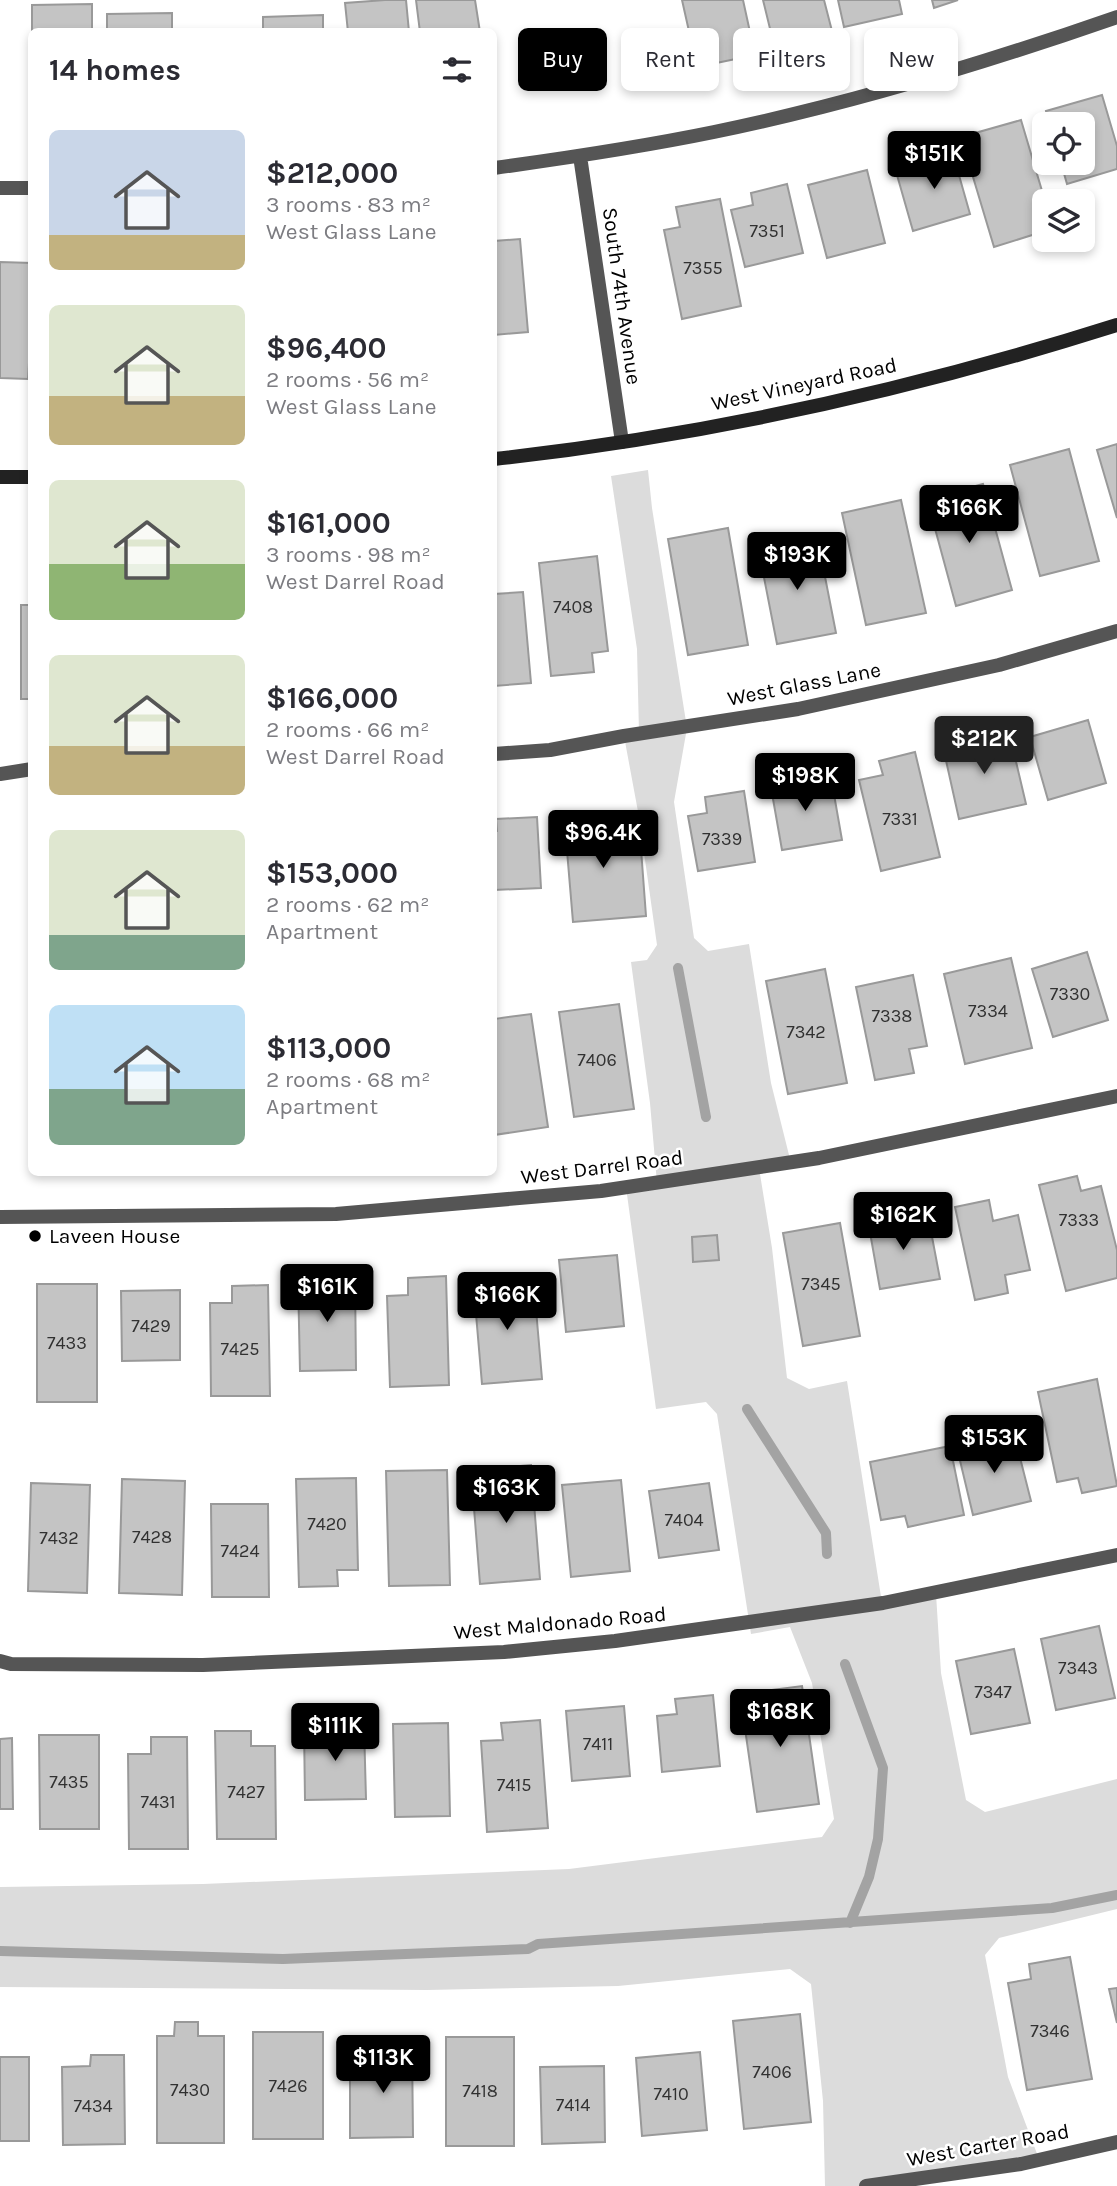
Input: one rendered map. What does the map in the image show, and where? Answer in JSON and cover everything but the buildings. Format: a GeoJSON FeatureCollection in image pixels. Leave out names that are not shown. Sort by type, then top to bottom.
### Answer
{"type":"FeatureCollection","features":[{"type":"Feature","properties":{"kind":"street"},"geometry":{"type":"LineString","coordinates":[[497,168],[714,132],[851,100],[1014,53],[1117,17]]}},
{"type":"Feature","properties":{"kind":"street","name":"South 74th Avenue"},"geometry":{"type":"LineString","coordinates":[[580,156],[622,442]]}},
{"type":"Feature","properties":{"kind":"street"},"geometry":{"type":"LineString","coordinates":[[0,188],[28,188]]}},
{"type":"Feature","properties":{"kind":"street","name":"West Vineyard Road"},"geometry":{"type":"LineString","coordinates":[[497,458],[622,442],[876,392],[982,365],[1117,325]]}},
{"type":"Feature","properties":{"kind":"street"},"geometry":{"type":"LineString","coordinates":[[0,477],[28,477]]}},
{"type":"Feature","properties":{"kind":"street","name":"West Glass Lane"},"geometry":{"type":"LineString","coordinates":[[497,754],[550,750],[797,709],[999,665],[1117,631]]}},
{"type":"Feature","properties":{"kind":"street"},"geometry":{"type":"LineString","coordinates":[[0,774],[28,770]]}},
{"type":"Feature","properties":{"kind":"street","name":"West Darrel Road"},"geometry":{"type":"LineString","coordinates":[[0,1217],[336,1214],[601,1191],[819,1158],[1117,1096]]}},
{"type":"Feature","properties":{"kind":"street","name":"West Maldonado Road"},"geometry":{"type":"LineString","coordinates":[[0,1661],[11,1664],[203,1665],[504,1652],[615,1641],[883,1603],[1117,1555]]}},
{"type":"Feature","properties":{"kind":"street","name":"West Carter Road"},"geometry":{"type":"LineString","coordinates":[[866,2186],[919,2182],[1021,2164],[1117,2142]]}},
{"type":"Feature","properties":{"kind":"shaded area"},"geometry":{"type":"Polygon","coordinates":[[[648,470],[687,728],[674,802],[694,938],[708,951],[749,944],[771,1083],[791,1163],[759,1168],[772,1248],[787,1378],[809,1389],[847,1381],[882,1603],[936,1594],[941,1673],[966,1800],[985,1812],[1117,1779],[1117,1909],[999,1938],[985,1955],[1008,2077],[1039,2159],[866,2186],[825,2186],[823,2101],[811,1984],[790,1969],[618,1986],[427,1990],[0,1987],[0,1887],[203,1884],[569,1869],[822,1837],[834,1819],[812,1683],[790,1627],[751,1634],[717,1414],[706,1402],[656,1409],[626,1187],[657,1183],[650,1103],[631,962],[647,960],[657,945],[639,817],[624,736],[639,733],[637,649],[611,476],[648,470]]]}},
{"type":"Feature","properties":{"kind":"waterway"},"geometry":{"type":"LineString","coordinates":[[678,968],[706,1117]]}},
{"type":"Feature","properties":{"kind":"waterway"},"geometry":{"type":"LineString","coordinates":[[747,1409],[826,1533],[827,1554]]}},
{"type":"Feature","properties":{"kind":"waterway"},"geometry":{"type":"LineString","coordinates":[[845,1664],[883,1768],[878,1839],[869,1877],[850,1923]]}},
{"type":"Feature","properties":{"kind":"waterway"},"geometry":{"type":"LineString","coordinates":[[0,1951],[283,1959],[528,1949],[538,1944],[1052,1908],[1117,1895]]}},
{"type":"Feature","properties":{"kind":"place","name":"Laveen House"},"geometry":{"type":"Point","coordinates":[35,1236]}}]}
